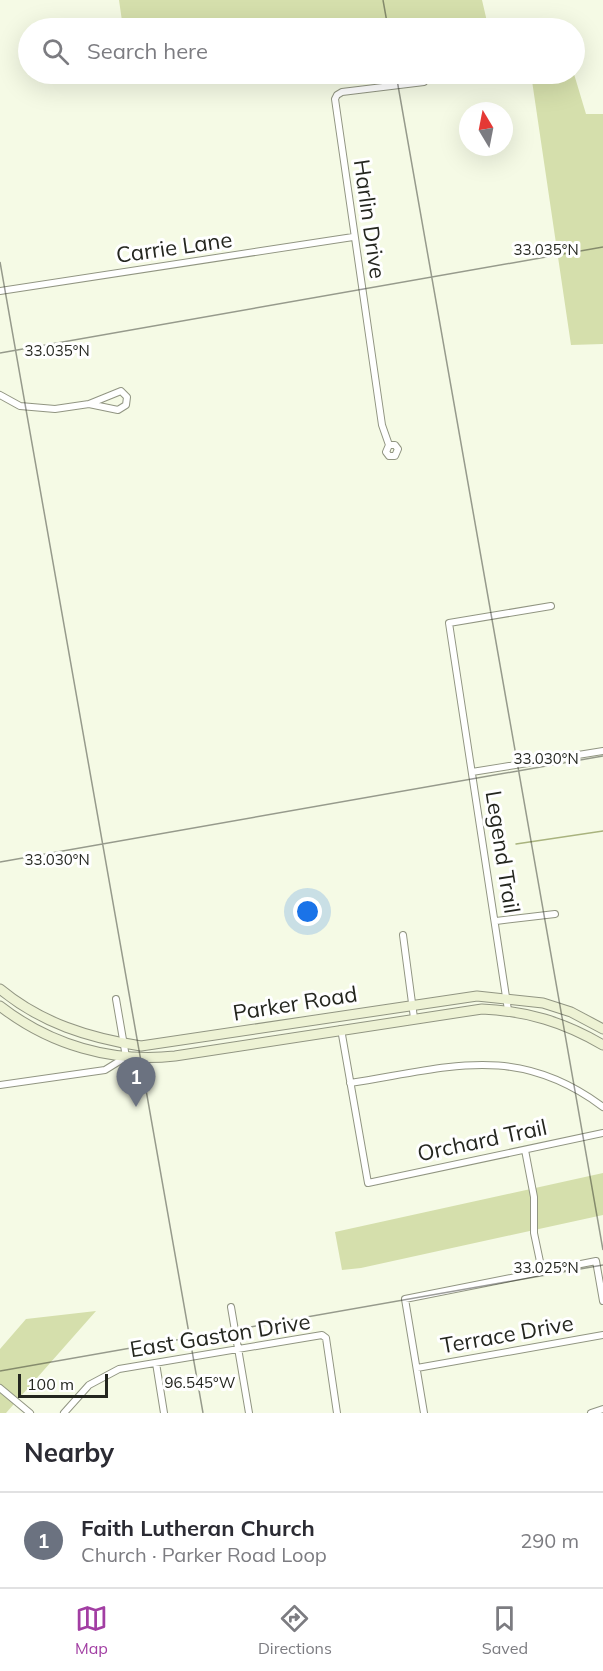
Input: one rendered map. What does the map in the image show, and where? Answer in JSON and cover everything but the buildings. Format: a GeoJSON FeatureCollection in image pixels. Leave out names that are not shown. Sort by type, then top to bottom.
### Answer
{"type":"FeatureCollection","features":[{"type":"Feature","properties":{"kind":"main road","name":"Parker Road"},"geometry":{"type":"LineString","coordinates":[[0,988],[31,1012],[68,1029],[123,1043],[163,1045],[461,997],[506,997],[543,1003],[571,1012],[603,1029]]}},
{"type":"Feature","properties":{"kind":"main road","name":"Parker Road"},"geometry":{"type":"LineString","coordinates":[[0,1006],[24,1024],[68,1043],[126,1057],[176,1056],[482,1009],[508,1010],[550,1019],[603,1045]]}},
{"type":"Feature","properties":{"kind":"street","name":"Harlin Drive"},"geometry":{"type":"LineString","coordinates":[[389,445],[382,425],[336,107],[337,95],[411,84]]}},
{"type":"Feature","properties":{"kind":"street","name":"Carrie Lane"},"geometry":{"type":"LineString","coordinates":[[0,291],[353,237]]}},
{"type":"Feature","properties":{"kind":"street"},"geometry":{"type":"LineString","coordinates":[[0,395],[20,406],[55,409],[89,404],[115,392],[121,391],[127,397],[126,405],[118,410],[89,404]]}},
{"type":"Feature","properties":{"kind":"street","name":"Legend Trail"},"geometry":{"type":"LineString","coordinates":[[508,1010],[449,623],[551,606]]}},
{"type":"Feature","properties":{"kind":"street"},"geometry":{"type":"LineString","coordinates":[[472,772],[603,752]]}},
{"type":"Feature","properties":{"kind":"street"},"geometry":{"type":"LineString","coordinates":[[496,921],[555,914]]}},
{"type":"Feature","properties":{"kind":"street"},"geometry":{"type":"LineString","coordinates":[[403,935],[414,1018]]}},
{"type":"Feature","properties":{"kind":"street"},"geometry":{"type":"LineString","coordinates":[[0,1085],[105,1070],[126,1057],[116,999]]}},
{"type":"Feature","properties":{"kind":"street"},"geometry":{"type":"LineString","coordinates":[[340,1029],[350,1083],[467,1065],[501,1064],[558,1079],[603,1107]]}},
{"type":"Feature","properties":{"kind":"street","name":"Orchard Trail"},"geometry":{"type":"LineString","coordinates":[[350,1083],[368,1183],[603,1133]]}},
{"type":"Feature","properties":{"kind":"street"},"geometry":{"type":"LineString","coordinates":[[525,1150],[534,1197],[534,1233],[542,1271]]}},
{"type":"Feature","properties":{"kind":"street"},"geometry":{"type":"LineString","coordinates":[[424,1413],[405,1299],[596,1261],[603,1300]]}},
{"type":"Feature","properties":{"kind":"street"},"geometry":{"type":"LineString","coordinates":[[231,1307],[249,1413]]}},
{"type":"Feature","properties":{"kind":"street","name":"East Gaston Drive"},"geometry":{"type":"LineString","coordinates":[[64,1413],[89,1385],[119,1370],[322,1335],[326,1338],[338,1413]]}},
{"type":"Feature","properties":{"kind":"street","name":"Terrace Drive"},"geometry":{"type":"LineString","coordinates":[[417,1368],[603,1335]]}},
{"type":"Feature","properties":{"kind":"street"},"geometry":{"type":"LineString","coordinates":[[156,1363],[164,1413]]}},
{"type":"Feature","properties":{"kind":"street"},"geometry":{"type":"LineString","coordinates":[[0,1388],[30,1413]]}},
{"type":"Feature","properties":{"kind":"street"},"geometry":{"type":"LineString","coordinates":[[591,1413],[603,1409]]}},
{"type":"Feature","properties":{"kind":"green space"},"geometry":{"type":"Polygon","coordinates":[[[119,0],[482,0],[486,18],[122,18],[119,0]]]}},
{"type":"Feature","properties":{"kind":"green space"},"geometry":{"type":"Polygon","coordinates":[[[532,84],[577,84],[586,114],[603,114],[603,344],[571,345],[532,84]]]}},
{"type":"Feature","properties":{"kind":"green space"},"geometry":{"type":"Polygon","coordinates":[[[603,1173],[603,1215],[361,1268],[342,1270],[335,1232],[603,1173]]]}},
{"type":"Feature","properties":{"kind":"green space"},"geometry":{"type":"Polygon","coordinates":[[[96,1311],[6,1413],[0,1413],[0,1349],[26,1319],[96,1311]]]}},
{"type":"Feature","properties":{"kind":"waterway"},"geometry":{"type":"LineString","coordinates":[[516,844],[603,831]]}},
{"type":"Feature","properties":{"kind":"place","name":"Faith Lutheran Church"},"geometry":{"type":"Point","coordinates":[136,1107]}}]}
